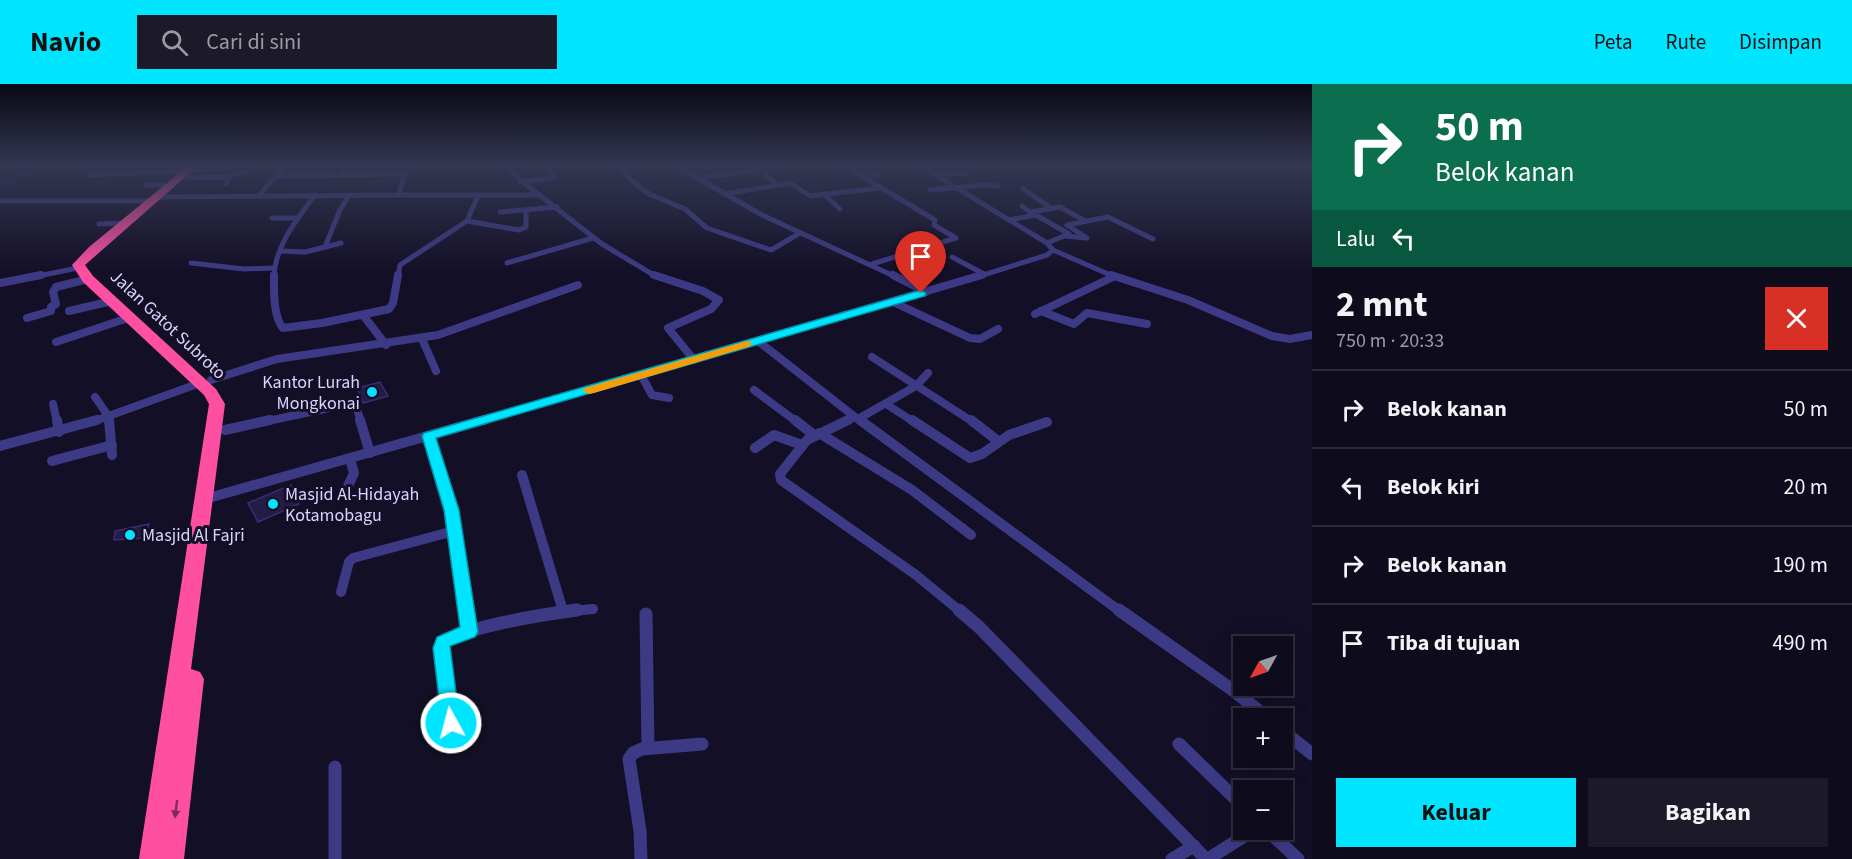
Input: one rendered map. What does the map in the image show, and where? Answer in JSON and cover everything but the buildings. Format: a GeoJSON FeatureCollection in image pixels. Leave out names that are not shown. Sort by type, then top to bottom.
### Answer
{"type":"FeatureCollection","features":[{"type":"Feature","properties":{"kind":"highway","name":"Jalan Gatot Subroto"},"geometry":{"type":"LineString","coordinates":[[86,261],[152,201]]}},
{"type":"Feature","properties":{"kind":"highway","name":"Jalan Gatot Subroto"},"geometry":{"type":"LineString","coordinates":[[86,261],[152,201]]}},
{"type":"Feature","properties":{"kind":"highway","name":"Jalan Gatot Subroto"},"geometry":{"type":"LineString","coordinates":[[86,261],[88,260],[87,267],[154,334],[228,402],[225,430],[210,498],[153,859]]}},
{"type":"Feature","properties":{"kind":"highway","name":"Jalan Gatot Subroto"},"geometry":{"type":"LineString","coordinates":[[86,261],[112,300],[154,334]]}},
{"type":"Feature","properties":{"kind":"highway","name":"Jalan Gatot Subroto"},"geometry":{"type":"LineString","coordinates":[[170,859],[210,498],[217,404],[206,381]]}},
{"type":"Feature","properties":{"kind":"street"},"geometry":{"type":"LineString","coordinates":[[4,201],[51,201]]}},
{"type":"Feature","properties":{"kind":"street"},"geometry":{"type":"LineString","coordinates":[[310,201],[297,218],[274,268],[281,327],[322,322],[389,309],[392,306],[401,263],[467,221],[476,201]]}},
{"type":"Feature","properties":{"kind":"street"},"geometry":{"type":"LineString","coordinates":[[326,247],[345,201]]}},
{"type":"Feature","properties":{"kind":"street"},"geometry":{"type":"LineString","coordinates":[[548,201],[593,238],[649,273],[719,300],[717,305],[710,309],[668,328],[694,360]]}},
{"type":"Feature","properties":{"kind":"street"},"geometry":{"type":"LineString","coordinates":[[666,201],[685,209],[707,228],[771,250],[800,233]]}},
{"type":"Feature","properties":{"kind":"street"},"geometry":{"type":"LineString","coordinates":[[737,201],[800,233],[872,264],[924,293]]}},
{"type":"Feature","properties":{"kind":"street"},"geometry":{"type":"LineString","coordinates":[[832,201],[840,209]]}},
{"type":"Feature","properties":{"kind":"street"},"geometry":{"type":"LineString","coordinates":[[872,264],[956,238],[933,224],[936,222],[934,220],[902,201]]}},
{"type":"Feature","properties":{"kind":"street"},"geometry":{"type":"LineString","coordinates":[[978,201],[1047,243],[1053,250],[1113,277],[1188,300],[1278,338],[1290,339],[1312,335]]}},
{"type":"Feature","properties":{"kind":"street"},"geometry":{"type":"LineString","coordinates":[[1041,201],[1051,208]]}},
{"type":"Feature","properties":{"kind":"street"},"geometry":{"type":"LineString","coordinates":[[1022,206],[1069,234],[1066,236]]}},
{"type":"Feature","properties":{"kind":"street"},"geometry":{"type":"LineString","coordinates":[[500,212],[556,207]]}},
{"type":"Feature","properties":{"kind":"street"},"geometry":{"type":"LineString","coordinates":[[1009,220],[1051,208],[1062,208],[1085,221]]}},
{"type":"Feature","properties":{"kind":"street"},"geometry":{"type":"LineString","coordinates":[[467,221],[519,230],[526,227],[526,210]]}},
{"type":"Feature","properties":{"kind":"street"},"geometry":{"type":"LineString","coordinates":[[1047,243],[1066,236],[1087,238],[1067,226],[1108,217],[1153,239]]}},
{"type":"Feature","properties":{"kind":"street"},"geometry":{"type":"LineString","coordinates":[[272,218],[297,218]]}},
{"type":"Feature","properties":{"kind":"street"},"geometry":{"type":"LineString","coordinates":[[99,224],[125,224]]}},
{"type":"Feature","properties":{"kind":"street"},"geometry":{"type":"LineString","coordinates":[[507,263],[593,238]]}},
{"type":"Feature","properties":{"kind":"street"},"geometry":{"type":"LineString","coordinates":[[279,254],[305,252],[341,243]]}},
{"type":"Feature","properties":{"kind":"street"},"geometry":{"type":"LineString","coordinates":[[210,498],[924,293],[1047,255],[1053,250]]}},
{"type":"Feature","properties":{"kind":"street"},"geometry":{"type":"LineString","coordinates":[[951,257],[984,274]]}},
{"type":"Feature","properties":{"kind":"street"},"geometry":{"type":"LineString","coordinates":[[0,283],[86,261]]}},
{"type":"Feature","properties":{"kind":"street"},"geometry":{"type":"LineString","coordinates":[[27,318],[51,310],[56,302],[53,292],[56,287],[86,261]]}},
{"type":"Feature","properties":{"kind":"street"},"geometry":{"type":"LineString","coordinates":[[191,263],[244,269],[274,268]]}},
{"type":"Feature","properties":{"kind":"street"},"geometry":{"type":"LineString","coordinates":[[1113,277],[1038,312],[1074,324],[1087,313],[1147,324]]}},
{"type":"Feature","properties":{"kind":"street"},"geometry":{"type":"LineString","coordinates":[[0,446],[109,417],[206,381],[277,359],[386,345],[451,331],[578,285]]}},
{"type":"Feature","properties":{"kind":"street"},"geometry":{"type":"LineString","coordinates":[[69,311],[112,300]]}},
{"type":"Feature","properties":{"kind":"street"},"geometry":{"type":"LineString","coordinates":[[893,302],[970,338],[980,339],[998,329]]}},
{"type":"Feature","properties":{"kind":"street"},"geometry":{"type":"LineString","coordinates":[[363,315],[386,345]]}},
{"type":"Feature","properties":{"kind":"street"},"geometry":{"type":"LineString","coordinates":[[56,342],[131,317]]}},
{"type":"Feature","properties":{"kind":"street"},"geometry":{"type":"LineString","coordinates":[[422,339],[436,371]]}},
{"type":"Feature","properties":{"kind":"street"},"geometry":{"type":"LineString","coordinates":[[758,341],[856,418],[1255,708]]}},
{"type":"Feature","properties":{"kind":"street"},"geometry":{"type":"LineString","coordinates":[[872,357],[968,418],[998,441]]}},
{"type":"Feature","properties":{"kind":"street"},"geometry":{"type":"LineString","coordinates":[[928,373],[916,386],[886,404],[816,434],[802,445],[801,450],[780,474],[784,483],[916,575],[979,627],[1207,859],[1238,840]]}},
{"type":"Feature","properties":{"kind":"street"},"geometry":{"type":"LineString","coordinates":[[641,375],[652,395],[669,398]]}},
{"type":"Feature","properties":{"kind":"street"},"geometry":{"type":"LineString","coordinates":[[754,390],[816,434],[912,490],[971,535]]}},
{"type":"Feature","properties":{"kind":"street"},"geometry":{"type":"LineString","coordinates":[[52,461],[112,450],[109,417],[96,397]]}},
{"type":"Feature","properties":{"kind":"street"},"geometry":{"type":"LineString","coordinates":[[53,404],[59,432]]}},
{"type":"Feature","properties":{"kind":"street"},"geometry":{"type":"LineString","coordinates":[[225,430],[348,404],[357,409],[370,453]]}},
{"type":"Feature","properties":{"kind":"street"},"geometry":{"type":"LineString","coordinates":[[886,404],[970,458],[982,455],[998,441],[1047,422]]}},
{"type":"Feature","properties":{"kind":"street"},"geometry":{"type":"LineString","coordinates":[[755,448],[774,435],[802,445]]}},
{"type":"Feature","properties":{"kind":"street"},"geometry":{"type":"LineString","coordinates":[[429,436],[446,489],[470,632]]}},
{"type":"Feature","properties":{"kind":"street"},"geometry":{"type":"LineString","coordinates":[[348,486],[354,472],[350,459]]}},
{"type":"Feature","properties":{"kind":"street"},"geometry":{"type":"LineString","coordinates":[[522,475],[563,611]]}},
{"type":"Feature","properties":{"kind":"street"},"geometry":{"type":"LineString","coordinates":[[341,592],[349,562],[353,558],[454,531]]}},
{"type":"Feature","properties":{"kind":"street"},"geometry":{"type":"LineString","coordinates":[[451,723],[441,648],[443,642],[451,637],[516,619],[563,611],[592,609]]}},
{"type":"Feature","properties":{"kind":"street"},"geometry":{"type":"LineString","coordinates":[[646,614],[648,748]]}},
{"type":"Feature","properties":{"kind":"street"},"geometry":{"type":"LineString","coordinates":[[1293,739],[1312,754]]}},
{"type":"Feature","properties":{"kind":"street"},"geometry":{"type":"LineString","coordinates":[[641,859],[640,831],[629,759],[633,753],[648,748],[702,744]]}},
{"type":"Feature","properties":{"kind":"street"},"geometry":{"type":"LineString","coordinates":[[1179,744],[1233,796]]}},
{"type":"Feature","properties":{"kind":"street"},"geometry":{"type":"LineString","coordinates":[[335,767],[335,859]]}},
{"type":"Feature","properties":{"kind":"street"},"geometry":{"type":"LineString","coordinates":[[1278,840],[1298,859]]}},
{"type":"Feature","properties":{"kind":"street"},"geometry":{"type":"LineString","coordinates":[[1172,859],[1194,846]]}},
{"type":"Feature","properties":{"kind":"slow traffic"},"geometry":{"type":"LineString","coordinates":[[589,391],[747,344]]}},
{"type":"Feature","properties":{"kind":"place","name":"Kantor Lurah Mongkonai"},"geometry":{"type":"Point","coordinates":[372,392]}},
{"type":"Feature","properties":{"kind":"place","name":"Masjid Al-Hidayah Kotamobagu"},"geometry":{"type":"Point","coordinates":[273,504]}},
{"type":"Feature","properties":{"kind":"place","name":"Masjid Al Fajri"},"geometry":{"type":"Point","coordinates":[130,535]}},
{"type":"Feature","properties":{"kind":"route"},"geometry":{"type":"LineString","coordinates":[[451,723],[441,648],[443,642],[451,637],[470,632],[452,510],[429,436],[921,293]]}}]}
